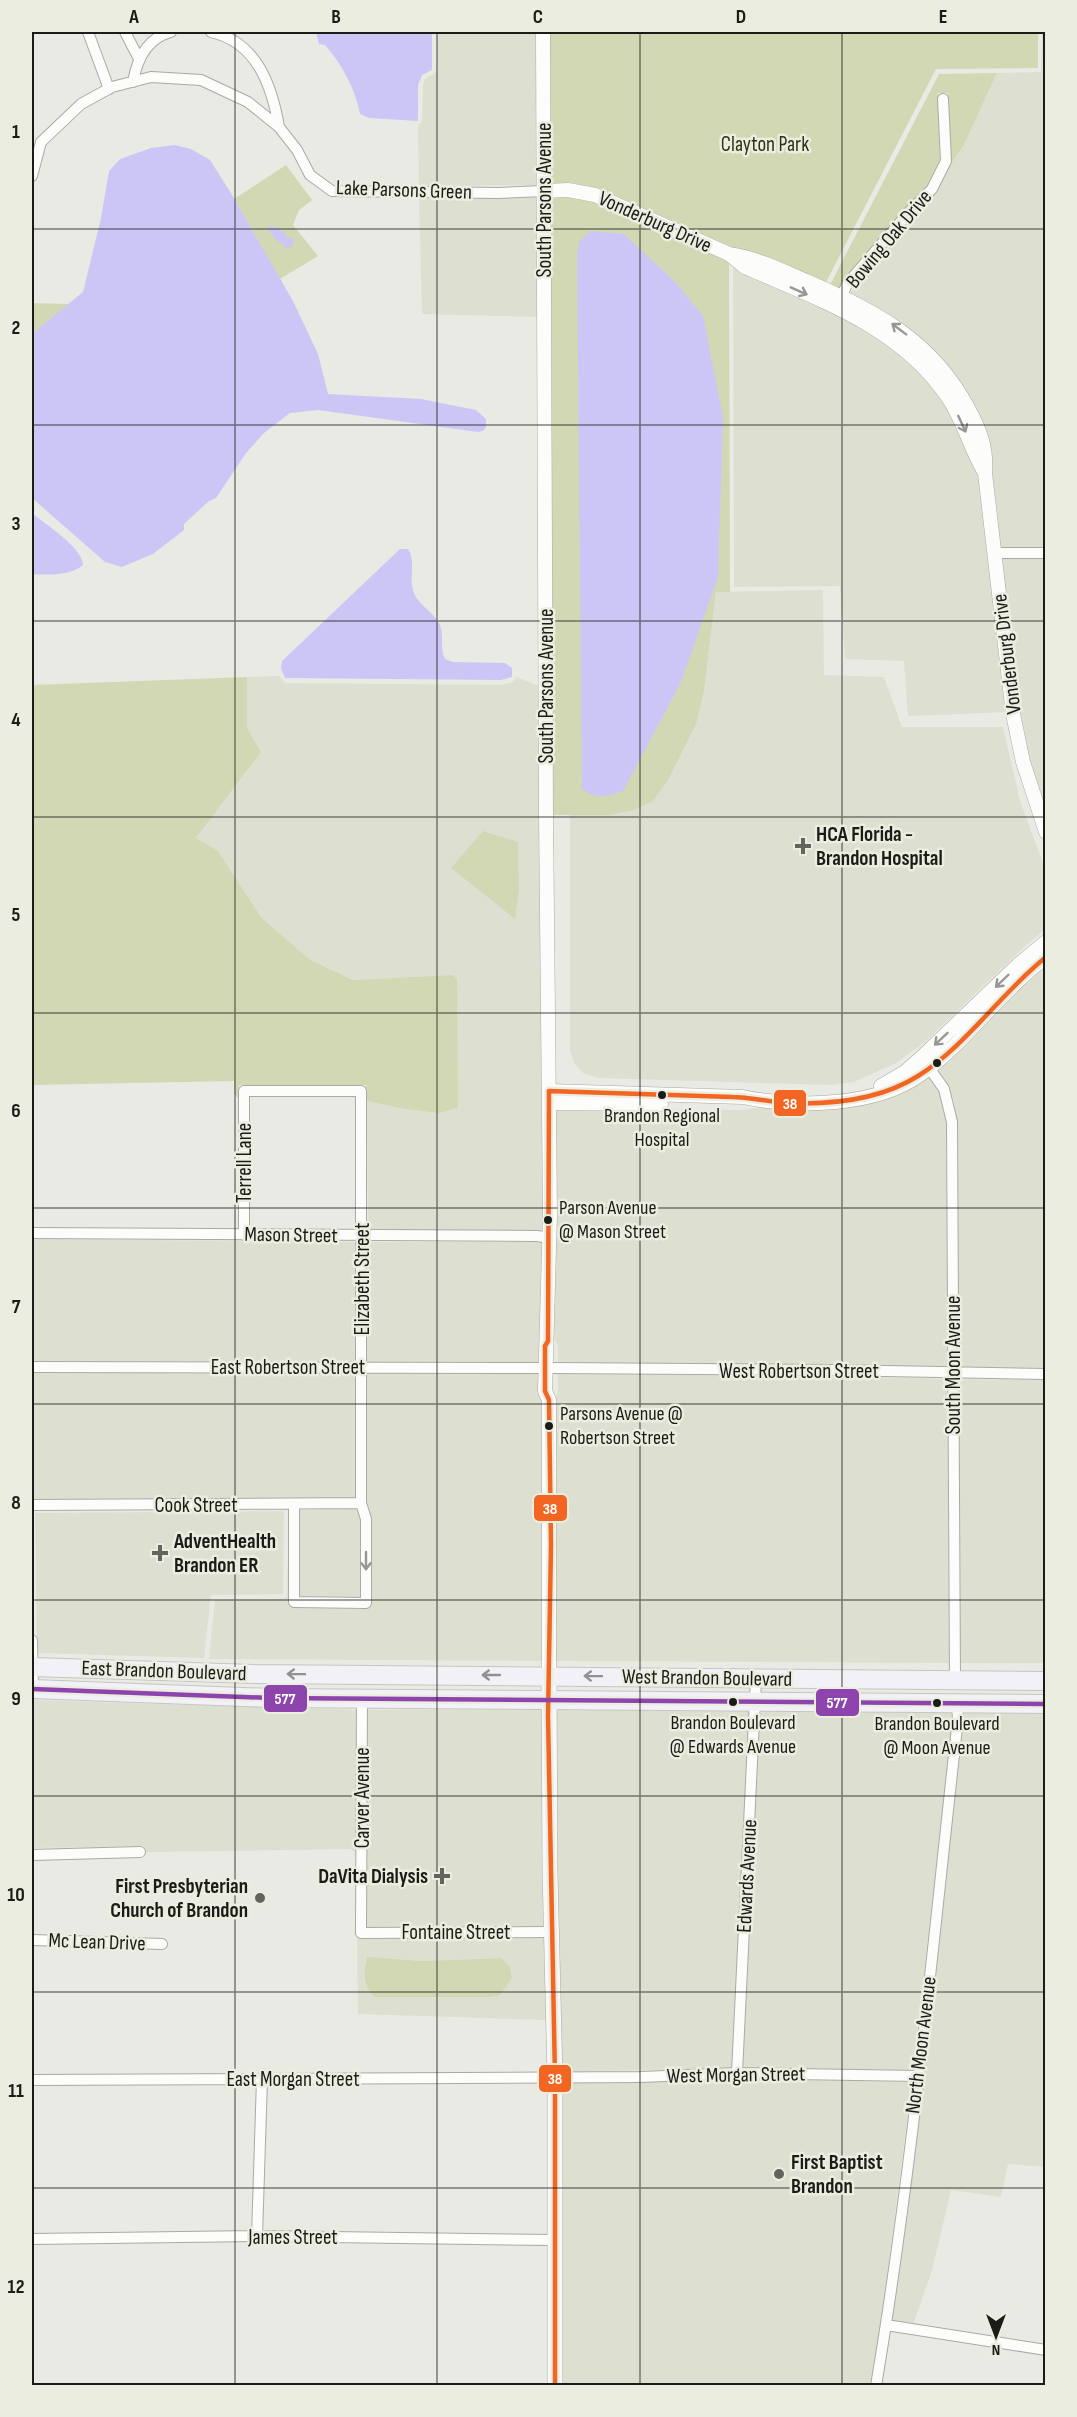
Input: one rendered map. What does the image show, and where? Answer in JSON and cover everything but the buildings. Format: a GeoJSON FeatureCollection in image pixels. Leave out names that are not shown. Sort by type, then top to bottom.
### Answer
{"type":"FeatureCollection","features":[{"type":"Feature","properties":{"kind":"highway","name":"East Brandon Boulevard"},"geometry":{"type":"LineString","coordinates":[[32,1667],[255,1674],[549,1676]]}},
{"type":"Feature","properties":{"kind":"highway","name":"West Brandon Boulevard"},"geometry":{"type":"LineString","coordinates":[[549,1676],[1040,1681]]}},
{"type":"Feature","properties":{"kind":"highway"},"geometry":{"type":"LineString","coordinates":[[888,1703],[890,1695],[898,1693],[945,1693],[953,1688],[955,1681]]}},
{"type":"Feature","properties":{"kind":"highway"},"geometry":{"type":"LineString","coordinates":[[957,1704],[961,1696],[974,1692],[1029,1692],[1040,1681]]}},
{"type":"Feature","properties":{"kind":"highway","name":"East Brandon Boulevard"},"geometry":{"type":"LineString","coordinates":[[32,1689],[195,1696],[548,1699]]}},
{"type":"Feature","properties":{"kind":"highway","name":"West Brandon Boulevard"},"geometry":{"type":"LineString","coordinates":[[548,1699],[1046,1704]]}},
{"type":"Feature","properties":{"kind":"main road"},"geometry":{"type":"LineString","coordinates":[[549,1676],[551,1932],[555,2078],[555,2385]]}},
{"type":"Feature","properties":{"kind":"street"},"geometry":{"type":"LineString","coordinates":[[88,32],[109,89]]}},
{"type":"Feature","properties":{"kind":"street"},"geometry":{"type":"LineString","coordinates":[[125,32],[139,59]]}},
{"type":"Feature","properties":{"kind":"street"},"geometry":{"type":"LineString","coordinates":[[133,82],[136,65],[148,45],[163,34],[171,32]]}},
{"type":"Feature","properties":{"kind":"street"},"geometry":{"type":"LineString","coordinates":[[211,32],[232,40],[254,57],[268,83],[279,127]]}},
{"type":"Feature","properties":{"kind":"street","name":"South Parsons Avenue"},"geometry":{"type":"LineString","coordinates":[[543,32],[550,1238],[548,1341],[545,1346],[549,1368],[545,1392],[549,1400],[549,1676]]}},
{"type":"Feature","properties":{"kind":"street","name":"Lake Parsons Green"},"geometry":{"type":"LineString","coordinates":[[32,176],[41,142],[81,104],[109,89],[151,77],[201,80],[248,102],[279,127],[297,150],[310,175],[332,191],[498,193],[544,190]]}},
{"type":"Feature","properties":{"kind":"street","name":"Bowing Oak Drive"},"geometry":{"type":"LineString","coordinates":[[839,303],[847,284],[932,189],[946,161],[943,99]]}},
{"type":"Feature","properties":{"kind":"street","name":"Vonderburg Drive"},"geometry":{"type":"LineString","coordinates":[[544,190],[568,190],[595,195],[729,254],[745,267],[892,324],[942,368],[964,401],[979,430],[986,455],[985,473],[1013,714],[1023,762],[1046,832]]}},
{"type":"Feature","properties":{"kind":"street"},"geometry":{"type":"LineString","coordinates":[[995,553],[1046,553]]}},
{"type":"Feature","properties":{"kind":"street"},"geometry":{"type":"LineString","coordinates":[[549,1097],[744,1105],[762,1101],[832,1101],[861,1097],[925,1063],[986,1005],[1046,942]]}},
{"type":"Feature","properties":{"kind":"street"},"geometry":{"type":"LineString","coordinates":[[986,1005],[1046,957]]}},
{"type":"Feature","properties":{"kind":"street","name":"South Moon Avenue"},"geometry":{"type":"LineString","coordinates":[[925,1063],[939,1079],[948,1099],[952,1122],[955,1681]]}},
{"type":"Feature","properties":{"kind":"street","name":"Elizabeth Street"},"geometry":{"type":"LineString","coordinates":[[244,1091],[361,1091],[361,1503],[366,1519],[366,1603],[294,1602],[294,1504]]}},
{"type":"Feature","properties":{"kind":"street","name":"Terrell Lane"},"geometry":{"type":"LineString","coordinates":[[244,1091],[244,1235]]}},
{"type":"Feature","properties":{"kind":"street","name":"Mason Street"},"geometry":{"type":"LineString","coordinates":[[32,1233],[537,1236],[550,1238]]}},
{"type":"Feature","properties":{"kind":"street","name":"East Robertson Street"},"geometry":{"type":"LineString","coordinates":[[32,1367],[549,1368]]}},
{"type":"Feature","properties":{"kind":"street","name":"West Robertson Street"},"geometry":{"type":"LineString","coordinates":[[549,1368],[1046,1374]]}},
{"type":"Feature","properties":{"kind":"street","name":"Cook Street"},"geometry":{"type":"LineString","coordinates":[[32,1505],[361,1503]]}},
{"type":"Feature","properties":{"kind":"street"},"geometry":{"type":"LineString","coordinates":[[32,1640],[32,1689]]}},
{"type":"Feature","properties":{"kind":"street","name":"Edwards Avenue"},"geometry":{"type":"LineString","coordinates":[[737,2073],[756,1679]]}},
{"type":"Feature","properties":{"kind":"street","name":"Carver Avenue"},"geometry":{"type":"LineString","coordinates":[[361,1933],[362,1698]]}},
{"type":"Feature","properties":{"kind":"street","name":"North Moon Avenue"},"geometry":{"type":"LineString","coordinates":[[876,2385],[886,2325],[918,2076],[958,1719],[957,1704]]}},
{"type":"Feature","properties":{"kind":"street"},"geometry":{"type":"LineString","coordinates":[[32,1855],[140,1852]]}},
{"type":"Feature","properties":{"kind":"street","name":"Fontaine Street"},"geometry":{"type":"LineString","coordinates":[[361,1933],[551,1932]]}},
{"type":"Feature","properties":{"kind":"street","name":"Mc Lean Drive"},"geometry":{"type":"LineString","coordinates":[[32,1940],[162,1944]]}},
{"type":"Feature","properties":{"kind":"street","name":"West Morgan Street"},"geometry":{"type":"LineString","coordinates":[[555,2078],[737,2073],[918,2076]]}},
{"type":"Feature","properties":{"kind":"street","name":"East Morgan Street"},"geometry":{"type":"LineString","coordinates":[[32,2080],[555,2078]]}},
{"type":"Feature","properties":{"kind":"street"},"geometry":{"type":"LineString","coordinates":[[257,2236],[262,2079]]}},
{"type":"Feature","properties":{"kind":"street","name":"James Street"},"geometry":{"type":"LineString","coordinates":[[32,2239],[257,2236],[554,2240]]}},
{"type":"Feature","properties":{"kind":"street"},"geometry":{"type":"LineString","coordinates":[[886,2325],[1046,2350]]}},
{"type":"Feature","properties":{"kind":"shaded area"},"geometry":{"type":"Polygon","coordinates":[[[316,32],[432,32],[432,70],[422,75],[418,85],[418,121],[369,118],[360,114],[347,77],[325,45],[319,44],[316,32]]]}},
{"type":"Feature","properties":{"kind":"shaded area"},"geometry":{"type":"Polygon","coordinates":[[[437,32],[536,32],[537,185],[419,186],[418,126],[422,121],[425,79],[437,70],[437,32]]]}},
{"type":"Feature","properties":{"kind":"shaded area"},"geometry":{"type":"Polygon","coordinates":[[[1042,32],[1045,32],[1045,547],[1000,547],[992,474],[905,326],[849,294],[913,215],[964,145],[997,73],[1041,72],[1042,32]]]}},
{"type":"Feature","properties":{"kind":"shaded area"},"geometry":{"type":"Polygon","coordinates":[[[175,145],[191,149],[210,160],[229,190],[293,301],[318,354],[328,394],[421,399],[476,410],[486,419],[486,427],[483,431],[478,432],[318,410],[290,413],[264,433],[246,453],[216,498],[209,501],[184,524],[184,530],[153,554],[122,567],[105,562],[32,498],[32,334],[83,292],[101,218],[109,171],[120,159],[151,148],[175,145]]]}},
{"type":"Feature","properties":{"kind":"shaded area"},"geometry":{"type":"Polygon","coordinates":[[[539,197],[540,317],[422,314],[419,198],[539,197]]]}},
{"type":"Feature","properties":{"kind":"shaded area"},"geometry":{"type":"Polygon","coordinates":[[[269,226],[280,228],[280,231],[285,232],[287,238],[294,239],[292,247],[285,248],[282,243],[275,240],[273,234],[268,231],[269,226]]]}},
{"type":"Feature","properties":{"kind":"shaded area"},"geometry":{"type":"Polygon","coordinates":[[[591,231],[624,234],[675,282],[703,316],[723,417],[718,577],[681,682],[623,791],[601,796],[582,789],[577,257],[579,242],[591,231]]]}},
{"type":"Feature","properties":{"kind":"shaded area"},"geometry":{"type":"Polygon","coordinates":[[[733,265],[743,272],[835,314],[888,343],[922,373],[946,404],[980,475],[1008,712],[908,716],[904,661],[845,659],[840,586],[734,587],[733,265]]]}},
{"type":"Feature","properties":{"kind":"shaded area"},"geometry":{"type":"Polygon","coordinates":[[[32,513],[77,551],[83,565],[65,573],[32,574],[32,513]]]}},
{"type":"Feature","properties":{"kind":"shaded area"},"geometry":{"type":"Polygon","coordinates":[[[400,549],[408,549],[410,554],[415,595],[439,623],[445,659],[453,662],[505,663],[512,668],[512,677],[501,680],[285,678],[281,668],[282,661],[400,549]]]}},
{"type":"Feature","properties":{"kind":"shaded area"},"geometry":{"type":"Polygon","coordinates":[[[1001,559],[1045,559],[1045,816],[1022,732],[1001,559]]]}},
{"type":"Feature","properties":{"kind":"shaded area","name":"HCA Florida - Brandon Hospital"},"geometry":{"type":"Polygon","coordinates":[[[823,590],[824,675],[884,677],[902,727],[1003,727],[1020,801],[1045,868],[1045,929],[925,1042],[896,1063],[854,1082],[831,1085],[599,1078],[583,1073],[574,1063],[570,1051],[570,815],[610,815],[704,691],[716,592],[823,590]]]}},
{"type":"Feature","properties":{"kind":"shaded area"},"geometry":{"type":"Polygon","coordinates":[[[279,676],[285,683],[501,685],[513,682],[517,677],[541,687],[545,1230],[368,1230],[367,1101],[404,1109],[439,1113],[458,1108],[453,975],[353,980],[309,959],[261,917],[218,851],[196,838],[261,752],[247,728],[247,677],[279,676]]]}},
{"type":"Feature","properties":{"kind":"shaded area"},"geometry":{"type":"Polygon","coordinates":[[[1045,964],[1045,1368],[958,1367],[957,1121],[953,1097],[937,1068],[1045,964]]]}},
{"type":"Feature","properties":{"kind":"shaded area"},"geometry":{"type":"Polygon","coordinates":[[[929,1075],[939,1092],[946,1122],[948,1367],[558,1362],[558,1346],[553,1337],[555,1109],[743,1110],[762,1107],[873,1102],[887,1098],[929,1075]]]}},
{"type":"Feature","properties":{"kind":"shaded area"},"geometry":{"type":"Polygon","coordinates":[[[32,1239],[356,1242],[357,1362],[32,1361],[32,1239]]]}},
{"type":"Feature","properties":{"kind":"shaded area"},"geometry":{"type":"Polygon","coordinates":[[[367,1242],[545,1242],[540,1362],[367,1362],[367,1242]]]}},
{"type":"Feature","properties":{"kind":"shaded area"},"geometry":{"type":"Polygon","coordinates":[[[32,1373],[357,1373],[356,1498],[32,1500],[32,1373]]]}},
{"type":"Feature","properties":{"kind":"shaded area"},"geometry":{"type":"Polygon","coordinates":[[[367,1373],[540,1374],[543,1404],[544,1661],[209,1659],[215,1600],[283,1599],[287,1597],[289,1510],[289,1602],[294,1608],[365,1609],[371,1603],[366,1502],[367,1373]]]}},
{"type":"Feature","properties":{"kind":"shaded area"},"geometry":{"type":"Polygon","coordinates":[[[558,1374],[948,1379],[949,1663],[555,1661],[555,1400],[558,1391],[558,1374]]]}},
{"type":"Feature","properties":{"kind":"shaded area"},"geometry":{"type":"Polygon","coordinates":[[[958,1379],[1045,1380],[1045,1663],[959,1663],[958,1379]]]}},
{"type":"Feature","properties":{"kind":"shaded area"},"geometry":{"type":"Polygon","coordinates":[[[357,1509],[361,1520],[361,1597],[300,1596],[299,1510],[357,1509]]]}},
{"type":"Feature","properties":{"kind":"shaded area","name":"AdventHealth Brandon ER"},"geometry":{"type":"Polygon","coordinates":[[[284,1511],[283,1594],[211,1595],[204,1658],[37,1653],[35,1513],[284,1511]]]}},
{"type":"Feature","properties":{"kind":"shaded area"},"geometry":{"type":"Polygon","coordinates":[[[32,1700],[357,1710],[356,1866],[356,1853],[351,1849],[145,1852],[144,1846],[32,1848],[32,1700]]]}},
{"type":"Feature","properties":{"kind":"shaded area"},"geometry":{"type":"Polygon","coordinates":[[[752,1708],[747,1749],[732,2068],[560,2072],[553,1709],[752,1708]]]}},
{"type":"Feature","properties":{"kind":"shaded area"},"geometry":{"type":"Polygon","coordinates":[[[762,1708],[954,1712],[913,2070],[743,2068],[758,1744],[762,1708]]]}},
{"type":"Feature","properties":{"kind":"shaded area"},"geometry":{"type":"Polygon","coordinates":[[[543,1709],[546,1926],[367,1927],[367,1710],[543,1709]]]}},
{"type":"Feature","properties":{"kind":"shaded area"},"geometry":{"type":"Polygon","coordinates":[[[964,1712],[1045,1713],[1045,2167],[1008,2164],[1001,2197],[951,2190],[932,2271],[913,2324],[892,2320],[923,2077],[964,1712]]]}},
{"type":"Feature","properties":{"kind":"shaded area"},"geometry":{"type":"Polygon","coordinates":[[[546,1937],[547,2020],[358,2014],[357,1939],[546,1937]],[[367,1957],[365,1964],[512,1978],[510,1968],[502,1958],[423,1961],[367,1957]]]}},
{"type":"Feature","properties":{"kind":"shaded area"},"geometry":{"type":"Polygon","coordinates":[[[737,2079],[912,2082],[871,2385],[560,2386],[560,2083],[737,2079]]]}},
{"type":"Feature","properties":{"kind":"green space","name":"Clayton Park"},"geometry":{"type":"Polygon","coordinates":[[[544,32],[1038,32],[1038,68],[936,69],[823,288],[729,254],[730,592],[716,592],[704,691],[696,724],[668,780],[653,801],[634,810],[610,815],[546,815],[544,32]]]}},
{"type":"Feature","properties":{"kind":"green space"},"geometry":{"type":"Polygon","coordinates":[[[997,73],[964,145],[948,168],[951,160],[948,93],[938,93],[940,159],[928,185],[843,280],[839,289],[830,285],[939,74],[997,73]]]}},
{"type":"Feature","properties":{"kind":"green space"},"geometry":{"type":"Polygon","coordinates":[[[286,165],[312,200],[299,210],[293,225],[318,256],[280,279],[234,199],[286,165]]]}},
{"type":"Feature","properties":{"kind":"green space"},"geometry":{"type":"Polygon","coordinates":[[[32,303],[70,304],[32,334],[32,303]]]}},
{"type":"Feature","properties":{"kind":"green space"},"geometry":{"type":"Polygon","coordinates":[[[247,677],[247,728],[261,752],[196,838],[218,851],[261,917],[309,959],[353,980],[453,975],[457,979],[458,1108],[439,1113],[404,1109],[367,1101],[366,1085],[239,1085],[238,1098],[234,1094],[234,1081],[32,1085],[32,685],[247,677]]]}},
{"type":"Feature","properties":{"kind":"green space"},"geometry":{"type":"Polygon","coordinates":[[[483,831],[518,842],[519,890],[515,919],[451,868],[483,831]]]}},
{"type":"Feature","properties":{"kind":"green space"},"geometry":{"type":"Polygon","coordinates":[[[367,1957],[423,1961],[502,1958],[510,1967],[512,1978],[500,1995],[492,1997],[375,1997],[368,1989],[365,1979],[367,1957]]]}},
{"type":"Feature","properties":{"kind":"transit line","name":"38"},"geometry":{"type":"LineString","coordinates":[[555,2386],[555,2078],[548,1716],[551,1545],[549,1400],[545,1391],[545,1346],[548,1341],[549,1091],[739,1097],[803,1103],[838,1102],[872,1096],[903,1084],[935,1064],[968,1035],[1046,957]]}},
{"type":"Feature","properties":{"kind":"transit line","name":"577"},"geometry":{"type":"LineString","coordinates":[[32,1689],[271,1698],[1046,1704]]}},
{"type":"Feature","properties":{"kind":"place","name":"HCA Florida - Brandon Hospital"},"geometry":{"type":"Point","coordinates":[803,846]}},
{"type":"Feature","properties":{"kind":"place","name":"Brandon Regional Hospital"},"geometry":{"type":"Point","coordinates":[662,1095]}},
{"type":"Feature","properties":{"kind":"place","name":"Parson Avenue @ Mason Street"},"geometry":{"type":"Point","coordinates":[548,1220]}},
{"type":"Feature","properties":{"kind":"place","name":"Parsons Avenue @ Robertson Street"},"geometry":{"type":"Point","coordinates":[549,1426]}},
{"type":"Feature","properties":{"kind":"place","name":"AdventHealth Brandon ER"},"geometry":{"type":"Point","coordinates":[160,1553]}},
{"type":"Feature","properties":{"kind":"place","name":"Brandon Boulevard @ Edwards Avenue"},"geometry":{"type":"Point","coordinates":[733,1702]}},
{"type":"Feature","properties":{"kind":"place","name":"Brandon Boulevard @ Moon Avenue"},"geometry":{"type":"Point","coordinates":[937,1703]}},
{"type":"Feature","properties":{"kind":"place","name":"DaVita Dialysis"},"geometry":{"type":"Point","coordinates":[442,1876]}},
{"type":"Feature","properties":{"kind":"place","name":"First Presbyterian Church of Brandon"},"geometry":{"type":"Point","coordinates":[260,1898]}},
{"type":"Feature","properties":{"kind":"place","name":"First Baptist Brandon"},"geometry":{"type":"Point","coordinates":[779,2174]}}]}
